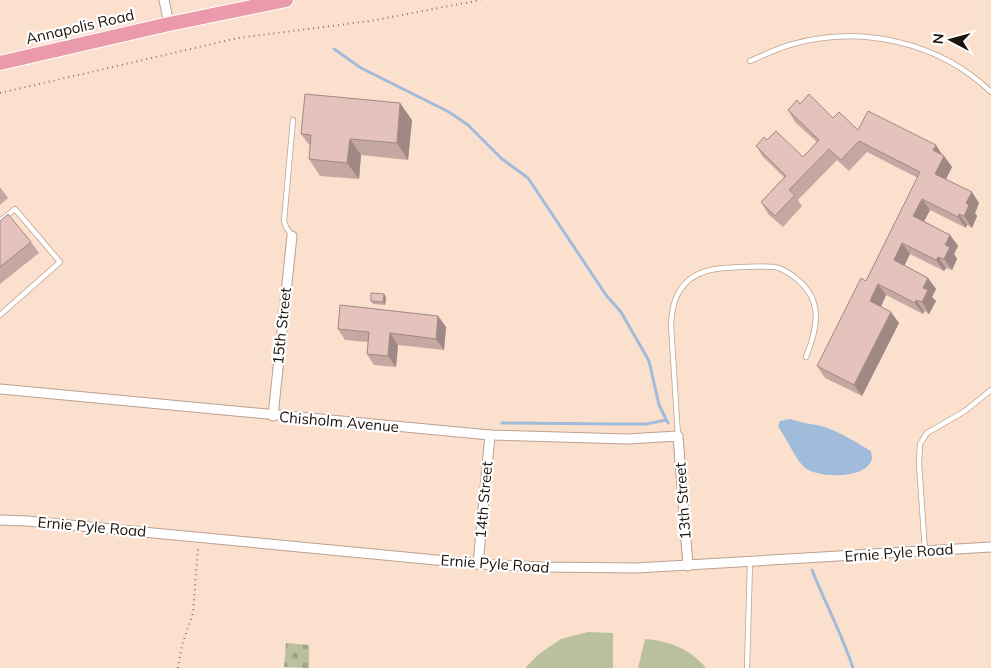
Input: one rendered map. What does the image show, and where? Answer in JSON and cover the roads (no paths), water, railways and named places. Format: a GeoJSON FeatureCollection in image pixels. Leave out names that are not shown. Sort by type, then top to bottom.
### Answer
{"type":"FeatureCollection","features":[{"type":"Feature","properties":{"kind":"main road","name":"Annapolis Road"},"geometry":{"type":"LineString","coordinates":[[0,63],[250,4],[286,0]]}},
{"type":"Feature","properties":{"kind":"street"},"geometry":{"type":"LineString","coordinates":[[164,0],[169,24]]}},
{"type":"Feature","properties":{"kind":"street","name":"15th Street"},"geometry":{"type":"LineString","coordinates":[[273,416],[292,236]]}},
{"type":"Feature","properties":{"kind":"street","name":"Chisholm Avenue"},"geometry":{"type":"LineString","coordinates":[[0,389],[490,436],[608,438],[678,436]]}},
{"type":"Feature","properties":{"kind":"street","name":"14th Street"},"geometry":{"type":"LineString","coordinates":[[478,564],[490,436]]}},
{"type":"Feature","properties":{"kind":"street","name":"13th Street"},"geometry":{"type":"LineString","coordinates":[[678,436],[688,566]]}},
{"type":"Feature","properties":{"kind":"street","name":"Ernie Pyle Road"},"geometry":{"type":"LineString","coordinates":[[0,520],[478,564],[584,568],[688,566],[991,547]]}},
{"type":"Feature","properties":{"kind":"lane"},"geometry":{"type":"LineString","coordinates":[[750,61],[791,45],[817,39],[848,36],[883,38],[936,54],[966,71],[991,92]]}},
{"type":"Feature","properties":{"kind":"lane"},"geometry":{"type":"LineString","coordinates":[[292,236],[286,228],[284,221],[293,120]]}},
{"type":"Feature","properties":{"kind":"lane"},"geometry":{"type":"LineString","coordinates":[[0,221],[15,208],[60,262],[0,314]]}},
{"type":"Feature","properties":{"kind":"lane"},"geometry":{"type":"LineString","coordinates":[[678,436],[671,325],[672,309],[680,290],[697,274],[721,268],[775,267],[793,276],[806,287],[814,300],[816,330],[806,357]]}},
{"type":"Feature","properties":{"kind":"lane"},"geometry":{"type":"LineString","coordinates":[[925,552],[919,463],[920,444],[927,433],[964,412],[991,390]]}},
{"type":"Feature","properties":{"kind":"lane"},"geometry":{"type":"LineString","coordinates":[[747,668],[750,562]]}},
{"type":"Feature","properties":{"kind":"water"},"geometry":{"type":"Polygon","coordinates":[[[790,419],[825,427],[860,444],[871,451],[872,458],[869,465],[852,474],[840,475],[829,475],[809,470],[800,462],[778,426],[780,421],[790,419]]]}},
{"type":"Feature","properties":{"kind":"waterway"},"geometry":{"type":"LineString","coordinates":[[334,49],[361,68],[449,112],[468,125],[502,159],[528,178],[606,295],[621,312],[649,361],[659,405],[668,423]]}},
{"type":"Feature","properties":{"kind":"waterway"},"geometry":{"type":"LineString","coordinates":[[502,423],[646,424],[666,420]]}},
{"type":"Feature","properties":{"kind":"waterway"},"geometry":{"type":"LineString","coordinates":[[812,570],[853,668]]}}]}
